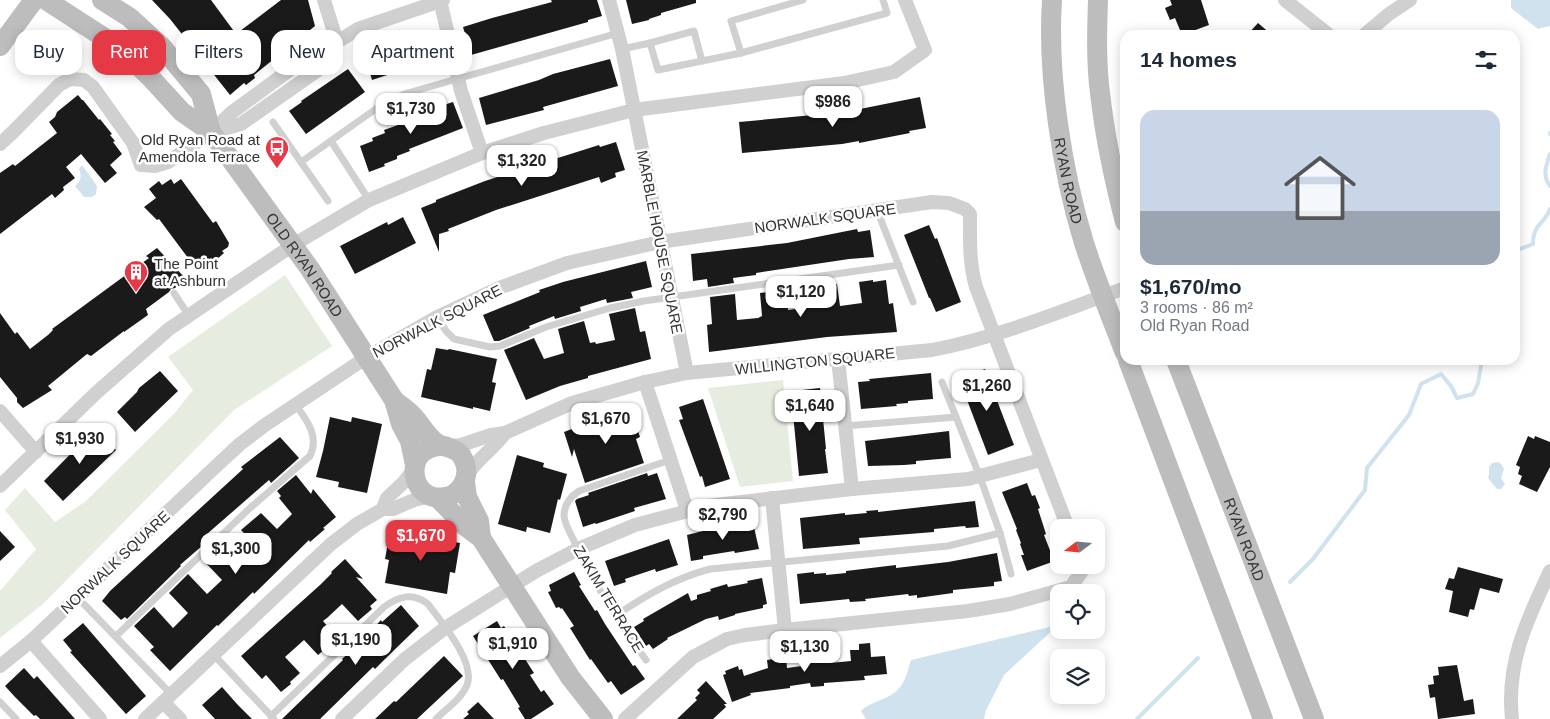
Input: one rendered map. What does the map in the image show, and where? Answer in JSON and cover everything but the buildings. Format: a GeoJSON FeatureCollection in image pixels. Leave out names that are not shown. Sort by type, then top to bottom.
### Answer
{"type":"FeatureCollection","features":[{"type":"Feature","properties":{"kind":"main road"},"geometry":{"type":"LineString","coordinates":[[0,46],[34,0]]}},
{"type":"Feature","properties":{"kind":"main road","name":"OLD RYAN ROAD"},"geometry":{"type":"LineString","coordinates":[[46,0],[117,46],[150,77],[182,112],[211,132],[310,268],[394,400],[401,424],[410,441],[415,467],[415,480],[419,487],[424,492],[435,497],[465,526],[481,538],[570,677],[603,719]]}},
{"type":"Feature","properties":{"kind":"main road","name":"OLD RYAN ROAD"},"geometry":{"type":"LineString","coordinates":[[102,0],[129,17],[162,47],[201,94],[211,132]]}},
{"type":"Feature","properties":{"kind":"main road","name":"RYAN ROAD"},"geometry":{"type":"LineString","coordinates":[[1052,0],[1051,44],[1062,147],[1073,202],[1084,242],[1120,340]]}},
{"type":"Feature","properties":{"kind":"main road"},"geometry":{"type":"LineString","coordinates":[[1098,0],[1099,91],[1106,137],[1120,203]]}},
{"type":"Feature","properties":{"kind":"main road"},"geometry":{"type":"LineString","coordinates":[[1130,365],[1263,719]]}},
{"type":"Feature","properties":{"kind":"main road","name":"RYAN ROAD"},"geometry":{"type":"LineString","coordinates":[[1178,365],[1314,719]]}},
{"type":"Feature","properties":{"kind":"main road","name":"OLD RYAN ROAD"},"geometry":{"type":"LineString","coordinates":[[394,400],[414,417],[434,441],[439,445],[456,451],[462,456],[465,463],[468,497],[479,520],[481,538]]}},
{"type":"Feature","properties":{"kind":"main road"},"geometry":{"type":"LineString","coordinates":[[415,467],[423,451],[438,445],[446,446]]}},
{"type":"Feature","properties":{"kind":"main road"},"geometry":{"type":"LineString","coordinates":[[435,497],[454,494],[465,480]]}},
{"type":"Feature","properties":{"kind":"street"},"geometry":{"type":"LineString","coordinates":[[324,0],[333,30]]}},
{"type":"Feature","properties":{"kind":"street"},"geometry":{"type":"LineString","coordinates":[[343,38],[358,29],[441,0],[461,91],[482,153]]}},
{"type":"Feature","properties":{"kind":"street","name":"MARBLE HOUSE SQUARE"},"geometry":{"type":"LineString","coordinates":[[609,0],[622,50],[687,374]]}},
{"type":"Feature","properties":{"kind":"street"},"geometry":{"type":"LineString","coordinates":[[0,486],[96,393],[170,329],[293,245],[369,200],[482,153],[544,132],[634,110],[844,83],[894,72],[925,50],[905,0]]}},
{"type":"Feature","properties":{"kind":"street"},"geometry":{"type":"LineString","coordinates":[[1286,0],[1323,30]]}},
{"type":"Feature","properties":{"kind":"street"},"geometry":{"type":"LineString","coordinates":[[1370,30],[1410,0]]}},
{"type":"Feature","properties":{"kind":"street"},"geometry":{"type":"LineString","coordinates":[[0,144],[58,84],[70,79],[84,80],[93,88],[133,143],[141,165],[155,166],[168,162],[211,132],[241,124],[310,75]]}},
{"type":"Feature","properties":{"kind":"street","name":"NORWALK SQUARE"},"geometry":{"type":"LineString","coordinates":[[0,666],[31,641],[240,444],[295,403],[367,357],[437,317],[499,288],[567,263],[660,242],[877,210],[942,202],[949,203],[965,209],[970,214],[971,270],[994,336]]}},
{"type":"Feature","properties":{"kind":"street","name":"WILLINGTON SQUARE"},"geometry":{"type":"LineString","coordinates":[[446,446],[461,445],[491,435],[505,433],[572,403],[645,382],[687,374],[932,350],[994,336],[1120,290]]}},
{"type":"Feature","properties":{"kind":"street"},"geometry":{"type":"LineString","coordinates":[[994,336],[1064,519]]}},
{"type":"Feature","properties":{"kind":"street"},"geometry":{"type":"LineString","coordinates":[[838,359],[852,489]]}},
{"type":"Feature","properties":{"kind":"street"},"geometry":{"type":"LineString","coordinates":[[645,382],[687,510]]}},
{"type":"Feature","properties":{"kind":"street"},"geometry":{"type":"LineString","coordinates":[[0,411],[36,452]]}},
{"type":"Feature","properties":{"kind":"street","name":"WILLINGTON SQUARE"},"geometry":{"type":"LineString","coordinates":[[465,480],[478,460],[496,445],[505,433]]}},
{"type":"Feature","properties":{"kind":"street"},"geometry":{"type":"LineString","coordinates":[[342,719],[405,659],[445,628],[536,571],[578,549],[634,525],[687,510],[772,498],[980,477],[1041,460]]}},
{"type":"Feature","properties":{"kind":"street"},"geometry":{"type":"LineString","coordinates":[[383,509],[387,498],[404,482],[415,467]]}},
{"type":"Feature","properties":{"kind":"street"},"geometry":{"type":"LineString","coordinates":[[145,719],[317,555],[357,524],[383,509],[393,509],[414,500],[435,497]]}},
{"type":"Feature","properties":{"kind":"street"},"geometry":{"type":"LineString","coordinates":[[772,498],[785,630]]}},
{"type":"Feature","properties":{"kind":"street"},"geometry":{"type":"LineString","coordinates":[[1512,719],[1511,688],[1518,646],[1525,625],[1550,571]]}},
{"type":"Feature","properties":{"kind":"street"},"geometry":{"type":"LineString","coordinates":[[625,719],[693,657],[727,639],[785,630],[968,611],[1010,604],[1071,587],[1078,574]]}},
{"type":"Feature","properties":{"kind":"street"},"geometry":{"type":"LineString","coordinates":[[31,641],[100,719]]}},
{"type":"Feature","properties":{"kind":"street"},"geometry":{"type":"LineString","coordinates":[[167,698],[180,719]]}},
{"type":"Feature","properties":{"kind":"lane"},"geometry":{"type":"LineString","coordinates":[[741,53],[731,21],[803,0]]}},
{"type":"Feature","properties":{"kind":"lane"},"geometry":{"type":"LineString","coordinates":[[650,43],[658,70],[741,53],[887,13],[883,0]]}},
{"type":"Feature","properties":{"kind":"lane"},"geometry":{"type":"LineString","coordinates":[[622,50],[694,31],[702,61]]}},
{"type":"Feature","properties":{"kind":"lane"},"geometry":{"type":"LineString","coordinates":[[301,162],[377,108],[404,94],[618,33]]}},
{"type":"Feature","properties":{"kind":"lane"},"geometry":{"type":"LineString","coordinates":[[273,122],[328,201]]}},
{"type":"Feature","properties":{"kind":"lane"},"geometry":{"type":"LineString","coordinates":[[331,141],[369,200]]}},
{"type":"Feature","properties":{"kind":"lane"},"geometry":{"type":"LineString","coordinates":[[877,210],[913,302]]}},
{"type":"Feature","properties":{"kind":"lane"},"geometry":{"type":"LineString","coordinates":[[437,317],[454,339],[490,347],[500,346],[546,327],[610,308],[671,296],[899,265]]}},
{"type":"Feature","properties":{"kind":"lane"},"geometry":{"type":"LineString","coordinates":[[174,293],[189,316]]}},
{"type":"Feature","properties":{"kind":"lane"},"geometry":{"type":"LineString","coordinates":[[942,382],[980,477],[1000,533],[1011,574]]}},
{"type":"Feature","properties":{"kind":"lane"},"geometry":{"type":"LineString","coordinates":[[116,636],[250,508],[310,456],[313,451],[314,438],[295,403]]}},
{"type":"Feature","properties":{"kind":"lane"},"geometry":{"type":"LineString","coordinates":[[846,426],[956,417]]}},
{"type":"Feature","properties":{"kind":"lane","name":"ZAKIM TERRACE"},"geometry":{"type":"LineString","coordinates":[[646,660],[615,616],[588,571],[564,515],[566,504],[572,495],[579,491],[670,460]]}},
{"type":"Feature","properties":{"kind":"lane"},"geometry":{"type":"LineString","coordinates":[[615,616],[649,593],[692,574],[725,567],[948,546],[1000,533]]}},
{"type":"Feature","properties":{"kind":"lane"},"geometry":{"type":"LineString","coordinates":[[213,654],[273,718],[384,606],[392,601],[409,596],[423,600],[445,628],[465,660],[469,675],[464,690],[436,719]]}},
{"type":"Feature","properties":{"kind":"lane"},"geometry":{"type":"LineString","coordinates":[[77,597],[116,636],[167,698]]}},
{"type":"Feature","properties":{"kind":"lane"},"geometry":{"type":"LineString","coordinates":[[0,702],[14,718]]}},
{"type":"Feature","properties":{"kind":"shaded area"},"geometry":{"type":"Polygon","coordinates":[[[285,275],[332,346],[234,410],[43,604],[0,638],[0,591],[36,549],[5,510],[25,488],[55,522],[86,501],[174,414],[193,390],[168,357],[285,275]]]}},
{"type":"Feature","properties":{"kind":"shaded area"},"geometry":{"type":"Polygon","coordinates":[[[783,380],[793,481],[740,487],[708,388],[783,380]]]}},
{"type":"Feature","properties":{"kind":"water"},"geometry":{"type":"Polygon","coordinates":[[[1511,0],[1550,0],[1550,26],[1538,29],[1511,8],[1511,0]]]}},
{"type":"Feature","properties":{"kind":"water"},"geometry":{"type":"Polygon","coordinates":[[[82,165],[97,186],[96,194],[92,197],[84,197],[75,186],[80,179],[79,169],[82,165]]]}},
{"type":"Feature","properties":{"kind":"water"},"geometry":{"type":"Polygon","coordinates":[[[1498,462],[1504,469],[1501,478],[1505,484],[1501,489],[1497,489],[1488,478],[1489,467],[1492,463],[1498,462]]]}},
{"type":"Feature","properties":{"kind":"water"},"geometry":{"type":"Polygon","coordinates":[[[1050,627],[1050,632],[1004,675],[986,710],[984,719],[866,719],[861,711],[869,705],[886,698],[901,686],[911,660],[1050,627]]]}},
{"type":"Feature","properties":{"kind":"waterway"},"geometry":{"type":"LineString","coordinates":[[1550,154],[1545,174],[1550,186]]}},
{"type":"Feature","properties":{"kind":"waterway"},"geometry":{"type":"LineString","coordinates":[[1520,249],[1533,244],[1535,232],[1550,209]]}},
{"type":"Feature","properties":{"kind":"waterway"},"geometry":{"type":"LineString","coordinates":[[1290,582],[1313,559],[1365,490],[1367,468],[1409,415],[1421,384],[1441,374],[1451,386],[1457,398],[1473,394],[1478,383],[1481,365]]}},
{"type":"Feature","properties":{"kind":"waterway"},"geometry":{"type":"LineString","coordinates":[[1137,719],[1198,658]]}},
{"type":"Feature","properties":{"kind":"place","name":"Old Ryan Road at Amendola Terrace"},"geometry":{"type":"Point","coordinates":[277,169]}},
{"type":"Feature","properties":{"kind":"place","name":"The Point at Ashburn"},"geometry":{"type":"Point","coordinates":[136,293]}}]}
